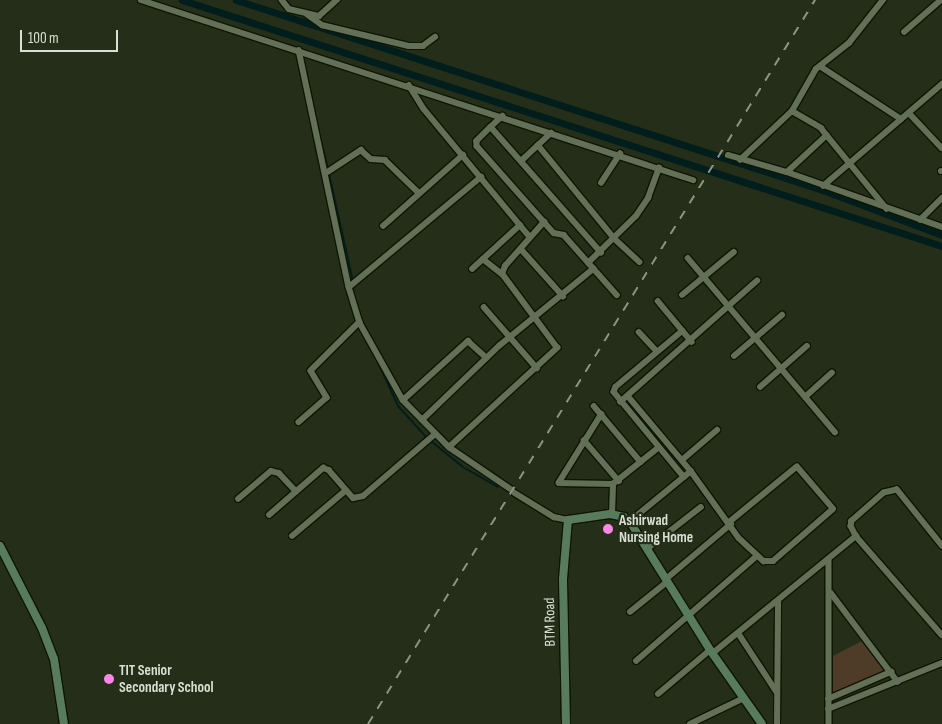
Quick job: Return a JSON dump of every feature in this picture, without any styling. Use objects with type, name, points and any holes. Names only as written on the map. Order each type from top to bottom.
[{"type":"street","points":[[141,0],[409,85],[693,180]]},
{"type":"street","points":[[282,0],[289,9],[307,14],[322,15],[337,0]]},
{"type":"street","points":[[740,160],[792,111],[820,66],[849,43],[883,0]]},
{"type":"street","points":[[904,32],[941,0]]},
{"type":"street","points":[[307,14],[322,26],[408,46],[423,46],[435,37]]},
{"type":"street","points":[[299,50],[349,287],[360,323],[403,400],[422,420],[431,438],[449,447],[554,517],[568,520],[612,514],[624,517],[647,549],[711,652],[762,724]]},
{"type":"street","points":[[820,66],[902,119]]},
{"type":"street","points":[[824,186],[942,84]]},
{"type":"street","points":[[409,85],[530,238]]},
{"type":"street","points":[[792,111],[827,135],[851,162],[888,210]]},
{"type":"street","points":[[909,113],[942,148]]},
{"type":"street","points":[[504,116],[477,141],[477,146],[556,235],[564,235],[617,295]]},
{"type":"street","points":[[491,126],[601,252]]},
{"type":"street","points":[[521,161],[551,133]]},
{"type":"street","points":[[787,172],[827,135]]},
{"type":"street","points":[[538,145],[614,238],[640,262]]},
{"type":"street","points":[[326,173],[361,150],[371,159],[385,160],[419,193]]},
{"type":"street","points":[[601,183],[620,154]]},
{"type":"street","points":[[383,226],[463,155]]},
{"type":"street","points":[[728,156],[787,172],[888,210],[942,227]]},
{"type":"street","points":[[588,263],[636,216],[648,198],[659,168]]},
{"type":"street","points":[[349,287],[481,177]]},
{"type":"street","points":[[920,220],[942,198]]},
{"type":"street","points":[[502,274],[504,266],[522,250],[544,222]]},
{"type":"street","points":[[472,269],[520,225]]},
{"type":"street","points":[[522,250],[563,296]]},
{"type":"street","points":[[682,295],[734,252]]},
{"type":"street","points":[[688,258],[835,432]]},
{"type":"street","points":[[449,447],[537,368],[557,345],[502,274],[483,259]]},
{"type":"street","points":[[422,420],[509,338],[534,316],[563,296],[593,269]]},
{"type":"street","points":[[620,402],[692,342],[728,306],[757,281]]},
{"type":"street","points":[[658,301],[692,342]]},
{"type":"street","points":[[484,308],[537,368]]},
{"type":"street","points":[[734,356],[782,315]]},
{"type":"street","points":[[299,422],[327,398],[312,371],[360,323]]},
{"type":"street","points":[[683,331],[616,387],[614,392],[620,402],[684,477]]},
{"type":"street","points":[[639,332],[657,351]]},
{"type":"street","points":[[403,400],[468,341],[487,358]]},
{"type":"street","points":[[760,387],[807,346]]},
{"type":"street","points":[[805,397],[832,373]]},
{"type":"street","points":[[628,396],[691,471],[730,523],[757,556],[764,561],[773,561],[833,513],[832,504],[797,467],[730,523],[630,612]]},
{"type":"street","points":[[594,406],[641,462]]},
{"type":"street","points":[[602,414],[584,440],[559,483],[613,484],[658,448]]},
{"type":"street","points":[[682,460],[717,430]]},
{"type":"street","points":[[269,515],[326,468],[353,498],[363,496],[431,438]]},
{"type":"street","points":[[584,440],[619,481]]},
{"type":"street","points":[[238,499],[271,471],[279,473],[296,491]]},
{"type":"street","points":[[629,522],[691,471]]},
{"type":"street","points":[[612,514],[613,484]]},
{"type":"street","points":[[942,546],[896,490],[891,489],[852,521],[851,526],[856,536],[942,635]]},
{"type":"street","points":[[292,536],[345,491]]},
{"type":"street","points":[[647,549],[701,507]]},
{"type":"street","name":"BTM Road","points":[[566,724],[563,579],[568,520]]},
{"type":"street","points":[[658,694],[711,652],[739,634],[856,536]]},
{"type":"street","points":[[0,546],[42,628],[54,659],[64,724]]},
{"type":"street","points":[[636,661],[757,556]]},
{"type":"street","points":[[829,559],[829,724]]},
{"type":"street","points":[[830,593],[898,682]]},
{"type":"street","points":[[777,724],[778,602]]},
{"type":"street","points":[[739,634],[777,692]]},
{"type":"street","points":[[828,709],[898,682],[942,662]]},
{"type":"street","points":[[828,699],[891,672]]},
{"type":"street","points":[[690,724],[744,698]]},
{"type":"shaded area","points":[[862,641],[886,671],[833,693],[833,656]]},
{"type":"waterway","points":[[182,0],[942,246]]},
{"type":"waterway","points":[[236,0],[823,190],[942,235]]},
{"type":"waterway","points":[[319,133],[328,169]]},
{"type":"waterway","points":[[329,174],[353,281]]},
{"type":"waterway","points":[[370,345],[398,406],[427,438]]},
{"type":"waterway","points":[[431,441],[463,467],[498,487]]},
{"type":"railway","points":[[368,724],[815,0]]},
{"type":"place","name":"Ashirwad Nursing Home","points":[[608,529]]},
{"type":"place","name":"TIT Senior Secondary School","points":[[109,679]]}]
